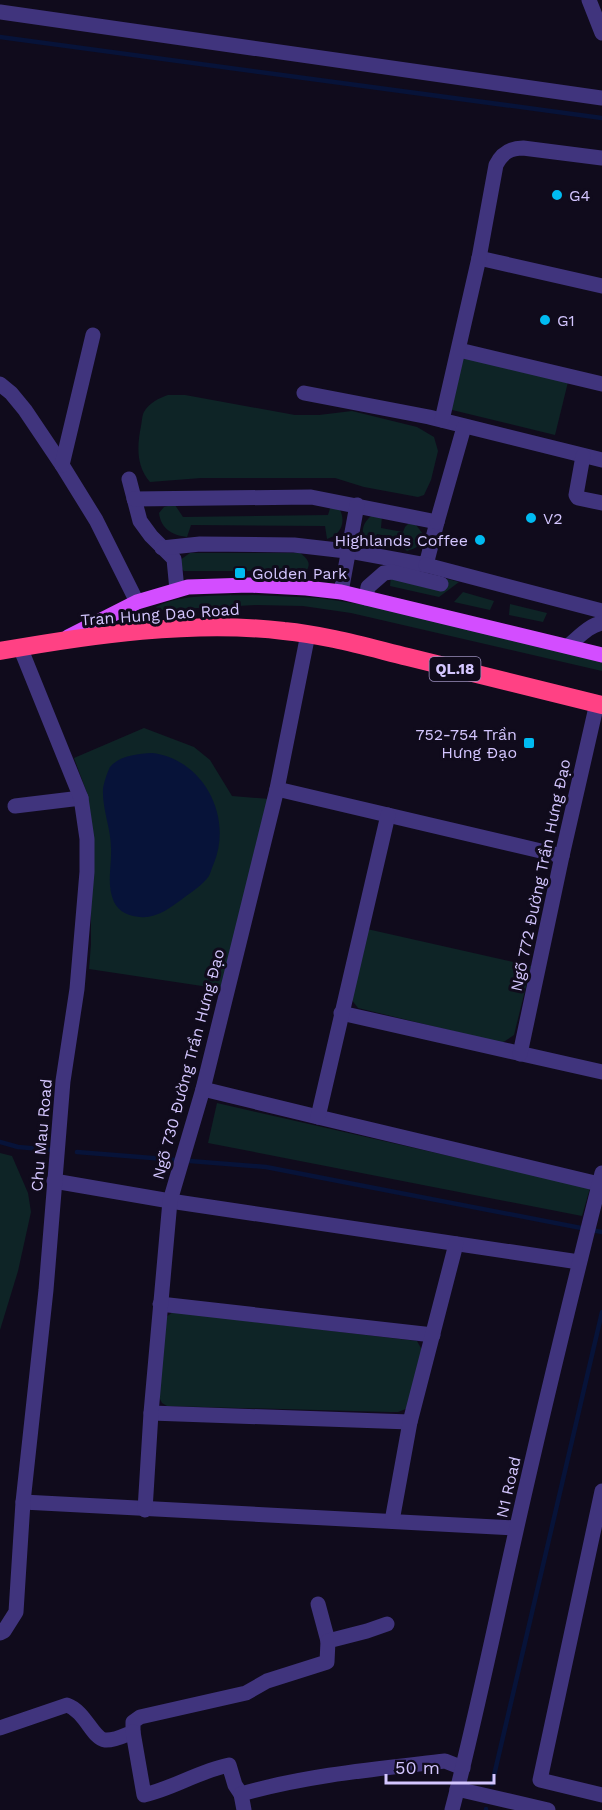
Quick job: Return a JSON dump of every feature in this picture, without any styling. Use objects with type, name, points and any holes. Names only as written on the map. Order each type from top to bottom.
[{"type":"highway","name":"Tran Hung Dao Road","points":[[0,651],[138,632],[209,628],[283,630],[308,634],[599,704]]},
{"type":"main road","points":[[61,641],[137,602],[177,590],[188,587],[249,585],[341,592],[602,654]]},
{"type":"street","points":[[589,0],[602,33]]},
{"type":"street","points":[[0,12],[602,98]]},
{"type":"street","points":[[442,420],[499,158],[513,148],[523,148],[602,158]]},
{"type":"street","points":[[479,258],[602,286]]},
{"type":"street","points":[[62,465],[93,335]]},
{"type":"street","points":[[459,350],[602,384]]},
{"type":"street","points":[[0,384],[25,410],[62,465],[96,520],[137,602]]},
{"type":"street","points":[[304,393],[442,420],[602,460]]},
{"type":"street","points":[[426,565],[464,427]]},
{"type":"street","points":[[583,456],[576,495],[578,498],[602,503]]},
{"type":"street","points":[[129,479],[140,521],[151,536],[174,559],[177,590]]},
{"type":"street","points":[[134,499],[311,497],[437,522]]},
{"type":"street","points":[[341,592],[357,505]]},
{"type":"street","points":[[162,548],[200,544],[294,545],[349,551],[426,565],[602,611]]},
{"type":"street","points":[[366,598],[368,587],[384,573],[392,572],[441,584]]},
{"type":"street","points":[[568,646],[589,628],[602,623]]},
{"type":"street","name":"Ngõ 730 Đường Trần Hưng Đạo","points":[[146,1510],[151,1413],[172,1194],[203,1089],[277,789],[308,634]]},
{"type":"street","name":"Chu Mau Road","points":[[0,1633],[4,1631],[16,1612],[23,1502],[46,1290],[63,1081],[77,989],[85,906],[87,839],[81,798],[20,647]]},
{"type":"street","name":"Ngõ 772 Đường Trần Hưng Đạo","points":[[520,1054],[562,856],[599,704]]},
{"type":"street","points":[[277,789],[562,856]]},
{"type":"street","points":[[15,806],[81,798]]},
{"type":"street","points":[[318,1117],[388,815]]},
{"type":"street","points":[[341,1013],[602,1072]]},
{"type":"street","points":[[203,1089],[318,1117],[601,1178]]},
{"type":"street","name":"N1 Road","points":[[452,1810],[516,1528],[601,1178]]},
{"type":"street","points":[[54,1181],[172,1194],[456,1244],[579,1262]]},
{"type":"street","points":[[392,1521],[410,1422],[456,1244]]},
{"type":"street","points":[[160,1304],[433,1335]]},
{"type":"street","points":[[151,1413],[410,1422]]},
{"type":"street","points":[[602,1491],[540,1780],[602,1795]]},
{"type":"street","points":[[23,1502],[516,1528]]},
{"type":"street","points":[[244,1810],[241,1794],[235,1785],[229,1765],[210,1769],[161,1791],[144,1795],[133,1722],[140,1718],[246,1693],[267,1681],[327,1662],[328,1641],[318,1604]]},
{"type":"street","points":[[328,1641],[387,1624]]},
{"type":"street","points":[[0,1728],[67,1705],[75,1708],[98,1738],[105,1740],[133,1732]]},
{"type":"street","points":[[241,1794],[279,1783],[374,1769],[445,1761],[463,1768]]},
{"type":"street","points":[[457,1789],[548,1810]]},
{"type":"green space","points":[[457,355],[568,382],[555,435],[444,408]]},
{"type":"green space","points":[[168,395],[185,395],[295,415],[352,411],[417,427],[434,437],[438,451],[431,480],[424,495],[418,497],[364,487],[335,478],[201,478],[150,482],[142,469],[139,455],[142,417],[151,403]]},
{"type":"green space","points":[[175,505],[183,517],[328,515],[331,505],[340,510],[342,523],[339,531],[327,539],[325,526],[191,525],[187,537],[172,533],[160,519],[159,513],[164,507]]},
{"type":"green space","points":[[371,516],[382,516],[381,528],[403,532],[410,522],[416,525],[423,534],[421,543],[407,551],[399,539],[377,534],[374,541],[366,541],[363,527]]},
{"type":"green space","points":[[190,553],[300,553],[307,559],[309,566],[306,571],[184,571],[180,560]]},
{"type":"green space","points":[[391,576],[443,578],[459,582],[439,597],[390,586]]},
{"type":"green space","points":[[463,592],[494,601],[490,610],[454,602]]},
{"type":"green space","points":[[253,595],[319,598],[366,605],[602,659],[602,671],[351,613],[303,606],[256,605],[159,610],[156,607],[190,597]]},
{"type":"green space","points":[[510,604],[547,613],[543,622],[509,615]]},
{"type":"green space","points":[[144,728],[194,747],[210,760],[232,796],[270,799],[222,989],[89,969],[91,821],[87,793],[74,758]]},
{"type":"green space","points":[[367,929],[531,966],[514,1035],[502,1043],[358,1008],[351,999]]},
{"type":"green space","points":[[217,1103],[590,1188],[582,1216],[208,1143]]},
{"type":"green space","points":[[0,1153],[12,1156],[28,1193],[31,1212],[18,1271],[0,1330]]},
{"type":"green space","points":[[173,1312],[417,1341],[422,1350],[411,1407],[398,1412],[389,1412],[167,1406],[162,1403],[158,1395],[162,1320]]},
{"type":"water","points":[[152,753],[186,766],[199,778],[216,809],[219,845],[210,874],[203,883],[162,912],[140,917],[122,911],[114,902],[110,882],[111,841],[103,789],[109,769],[114,763],[130,756]]},
{"type":"waterway","points":[[0,37],[602,118]]},
{"type":"waterway","points":[[0,1142],[18,1147],[53,1150]]},
{"type":"waterway","points":[[77,1152],[266,1167],[602,1232]]},
{"type":"waterway","points":[[492,1784],[602,1312]]},
{"type":"place","name":"G4","points":[[557,195]]},
{"type":"place","name":"G1","points":[[545,320]]},
{"type":"place","name":"V2","points":[[531,518]]},
{"type":"place","name":"Highlands Coffee","points":[[480,540]]},
{"type":"place","name":"Golden Park","points":[[240,573]]},
{"type":"place","name":"752-754 Trần Hưng Đạo","points":[[529,743]]}]
